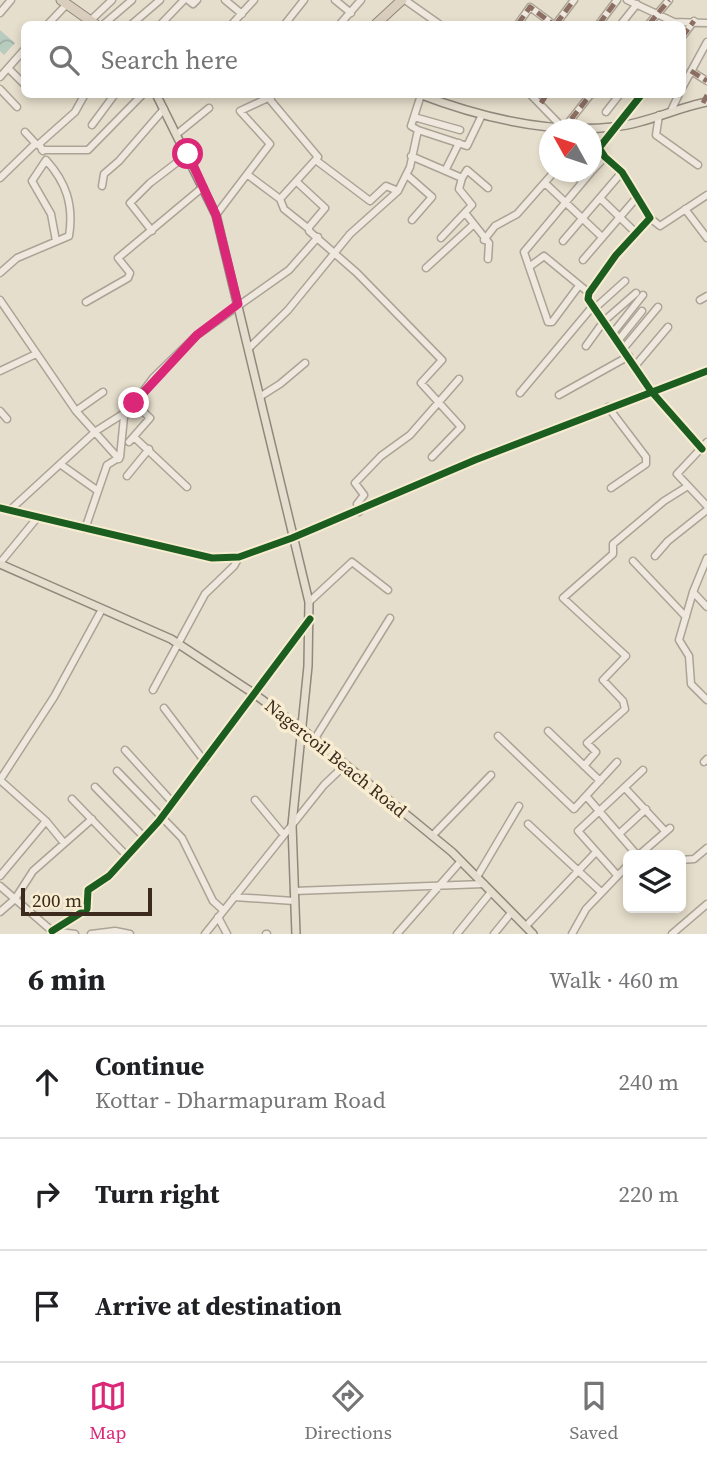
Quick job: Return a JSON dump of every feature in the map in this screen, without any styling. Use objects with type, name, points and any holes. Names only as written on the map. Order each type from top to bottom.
[{"type":"highway","points":[[379,21],[403,0]]},
{"type":"highway","points":[[64,1],[90,21]]},
{"type":"main road","points":[[158,98],[216,215],[309,602],[302,729],[292,825],[296,934]]},
{"type":"main road","points":[[428,98],[481,117],[539,125]]},
{"type":"main road","points":[[602,127],[615,127],[705,103]]},
{"type":"main road","name":"Nagercoil Beach Road","points":[[0,564],[178,644],[253,693],[302,729],[432,836],[461,861],[533,934]]},
{"type":"street","points":[[0,13],[11,0]]},
{"type":"street","points":[[95,21],[112,0]]},
{"type":"street","points":[[108,21],[132,0]]},
{"type":"street","points":[[136,21],[160,0]]},
{"type":"street","points":[[163,21],[186,0],[193,4],[197,0]]},
{"type":"street","points":[[225,0],[242,14]]},
{"type":"street","points":[[235,21],[254,0]]},
{"type":"street","points":[[335,0],[351,13]]},
{"type":"street","points":[[344,21],[361,0]]},
{"type":"street","points":[[403,0],[434,21]]},
{"type":"street","points":[[556,21],[574,0]]},
{"type":"street","points":[[601,21],[617,0]]},
{"type":"street","points":[[627,0],[671,21]]},
{"type":"street","points":[[652,21],[669,0]]},
{"type":"street","points":[[50,21],[64,1]]},
{"type":"street","points":[[287,21],[300,1]]},
{"type":"street","points":[[623,21],[637,4]]},
{"type":"street","points":[[520,21],[530,7],[550,21]]},
{"type":"street","points":[[686,21],[707,23]]},
{"type":"street","points":[[686,32],[694,21]]},
{"type":"street","points":[[686,80],[707,43]]},
{"type":"street","points":[[0,77],[21,53]]},
{"type":"street","points":[[8,68],[21,81]]},
{"type":"street","points":[[691,71],[707,81]]},
{"type":"street","points":[[0,89],[17,107]]},
{"type":"street","points":[[705,103],[707,94]]},
{"type":"street","points":[[0,178],[75,112],[83,98]]},
{"type":"street","points":[[92,125],[112,98]]},
{"type":"street","points":[[39,146],[88,150],[139,98]]},
{"type":"street","points":[[216,215],[270,144],[240,111],[266,98]]},
{"type":"street","points":[[271,98],[299,136],[318,154],[317,161],[280,199]]},
{"type":"street","points":[[419,98],[411,128],[418,131],[470,144],[481,117]]},
{"type":"street","points":[[535,98],[556,119]]},
{"type":"street","points":[[541,103],[544,98]]},
{"type":"street","points":[[572,119],[588,98]]},
{"type":"street","points":[[606,112],[617,98]]},
{"type":"street","points":[[602,144],[639,98]]},
{"type":"street","points":[[671,111],[677,98]]},
{"type":"street","points":[[177,134],[209,108]]},
{"type":"street","points":[[102,186],[104,174],[164,109]]},
{"type":"street","points":[[659,115],[656,135],[698,165]]},
{"type":"street","points":[[414,117],[460,130]]},
{"type":"street","points":[[249,348],[288,310],[334,251],[398,191],[407,175],[418,131]]},
{"type":"street","points":[[0,273],[17,258],[69,236],[71,204],[57,173],[39,146],[25,132]]},
{"type":"street","points":[[446,169],[459,143]]},
{"type":"street","points":[[602,153],[622,172],[650,218],[660,226],[707,195]]},
{"type":"street","points":[[152,231],[130,203],[188,154]]},
{"type":"street","points":[[411,156],[462,178]]},
{"type":"street","points":[[46,160],[32,181],[51,214],[56,241]]},
{"type":"street","points":[[317,161],[370,201],[386,186],[398,191]]},
{"type":"street","points":[[440,238],[473,207],[459,189],[467,170],[488,188]]},
{"type":"street","points":[[564,241],[622,172]]},
{"type":"street","points":[[247,175],[280,199],[284,209],[334,251],[442,360],[421,382],[461,427],[432,457]]},
{"type":"street","points":[[407,175],[432,197],[412,220]]},
{"type":"street","points":[[578,287],[549,323],[524,252],[581,182]]},
{"type":"street","points":[[298,183],[325,208],[309,229]]},
{"type":"street","points":[[484,240],[495,226],[517,214],[545,183],[602,237]]},
{"type":"street","points":[[86,302],[128,278],[130,273],[118,258],[203,187]]},
{"type":"street","points":[[583,260],[638,196]]},
{"type":"street","points":[[600,198],[636,233]]},
{"type":"street","points":[[685,209],[707,238]]},
{"type":"street","points":[[466,214],[490,247],[488,259]]},
{"type":"street","points":[[589,293],[650,218]]},
{"type":"street","points":[[426,268],[474,224]]},
{"type":"street","points":[[119,459],[122,425],[134,403],[197,335],[289,270],[318,237]]},
{"type":"street","points":[[529,267],[544,256],[578,287],[589,293],[594,307],[651,391],[702,449]]},
{"type":"street","points":[[520,393],[594,307],[625,281]]},
{"type":"street","points":[[586,346],[604,321],[640,294],[612,334]]},
{"type":"street","points":[[699,300],[707,296]]},
{"type":"street","points":[[0,300],[76,411],[119,459]]},
{"type":"street","points":[[623,349],[658,307]]},
{"type":"street","points":[[617,342],[642,311]]},
{"type":"street","points":[[635,366],[668,327]]},
{"type":"street","points":[[0,371],[36,355]]},
{"type":"street","points":[[559,395],[629,356]]},
{"type":"street","points":[[261,396],[305,363]]},
{"type":"street","points":[[0,508],[212,558],[239,556],[359,512],[475,460],[707,371]]},
{"type":"street","points":[[359,512],[357,504],[364,495],[355,484],[381,456],[410,435],[459,379]]},
{"type":"street","points":[[76,411],[103,392]]},
{"type":"street","points":[[134,403],[150,418],[131,440],[149,449],[187,487]]},
{"type":"street","points":[[608,407],[646,457],[646,464],[611,488]]},
{"type":"street","points":[[0,411],[7,419]]},
{"type":"street","points":[[10,510],[96,431],[128,411]]},
{"type":"street","points":[[655,556],[668,541],[707,508],[677,474],[707,442]]},
{"type":"street","points":[[127,476],[149,449]]},
{"type":"street","points":[[85,529],[108,463],[119,459]]},
{"type":"street","points":[[60,464],[98,491]]},
{"type":"street","points":[[584,766],[596,752],[587,743],[625,709],[624,701],[603,680],[626,656],[563,598],[613,554],[613,544],[664,501],[688,486]]},
{"type":"street","points":[[0,564],[37,518]]},
{"type":"street","points":[[153,690],[205,594],[234,566],[239,556]]},
{"type":"street","points":[[707,558],[693,592],[679,640],[689,656],[691,684],[707,700]]},
{"type":"street","points":[[633,561],[686,617]]},
{"type":"street","points":[[309,602],[352,562],[388,590]]},
{"type":"street","points":[[693,592],[707,607]]},
{"type":"street","points":[[64,843],[46,821],[0,780],[54,697],[101,611]]},
{"type":"street","points":[[314,740],[390,618]]},
{"type":"street","points":[[52,931],[87,909],[90,904],[88,890],[110,876],[163,816],[310,619]]},
{"type":"street","points":[[164,708],[205,761]]},
{"type":"street","points":[[548,731],[600,781]]},
{"type":"street","points":[[498,736],[574,809],[617,762]]},
{"type":"street","points":[[125,750],[173,803]]},
{"type":"street","points":[[205,934],[292,825],[345,765]]},
{"type":"street","points":[[617,876],[578,831],[643,770]]},
{"type":"street","points":[[117,771],[182,838],[213,901],[223,910]]},
{"type":"street","points":[[432,836],[491,775]]},
{"type":"street","points":[[95,787],[144,837]]},
{"type":"street","points":[[625,788],[668,830],[644,850]]},
{"type":"street","points":[[587,797],[633,850]]},
{"type":"street","points":[[72,799],[127,856]]},
{"type":"street","points":[[256,800],[284,835]]},
{"type":"street","points":[[477,877],[519,806]]},
{"type":"street","points":[[619,834],[646,809]]},
{"type":"street","points":[[0,912],[15,899],[33,871],[92,819]]},
{"type":"street","points":[[0,876],[46,821]]},
{"type":"street","points":[[528,824],[601,892]]},
{"type":"street","points":[[686,860],[694,859],[707,848]]},
{"type":"street","points":[[526,926],[596,852]]},
{"type":"street","points":[[397,934],[461,861]]},
{"type":"street","points":[[572,934],[586,909],[623,870]]},
{"type":"street","points":[[293,891],[484,884]]},
{"type":"street","points":[[0,886],[52,931],[75,934]]},
{"type":"street","points":[[457,934],[491,892]]},
{"type":"street","points":[[234,897],[294,901]]},
{"type":"street","points":[[672,934],[707,904]]},
{"type":"street","points":[[494,934],[511,913]]},
{"type":"street","points":[[218,917],[226,934]]},
{"type":"street","points":[[91,934],[115,931],[130,934]]},
{"type":"water","points":[[0,30],[15,43],[4,55],[0,51]]},
{"type":"marked path","points":[[558,21],[574,0]]},
{"type":"marked path","points":[[601,21],[617,0]]},
{"type":"marked path","points":[[652,21],[669,0]]},
{"type":"marked path","points":[[520,21],[530,7],[549,21]]},
{"type":"marked path","points":[[686,32],[694,21]]},
{"type":"marked path","points":[[691,71],[707,81]]},
{"type":"marked path","points":[[703,103],[707,95]]},
{"type":"marked path","points":[[541,103],[544,98]]},
{"type":"marked path","points":[[571,119],[588,98]]},
{"type":"cycle path","points":[[639,98],[599,148],[622,172],[650,218],[616,255],[589,293],[588,299],[651,391],[702,449]]},
{"type":"cycle path","points":[[0,508],[212,558],[239,557],[292,538],[475,460],[707,371]]},
{"type":"cycle path","points":[[52,931],[87,909],[88,890],[109,876],[159,821],[310,619]]},
{"type":"route","points":[[134,403],[153,378],[197,335],[238,304],[216,215],[188,154]]}]
